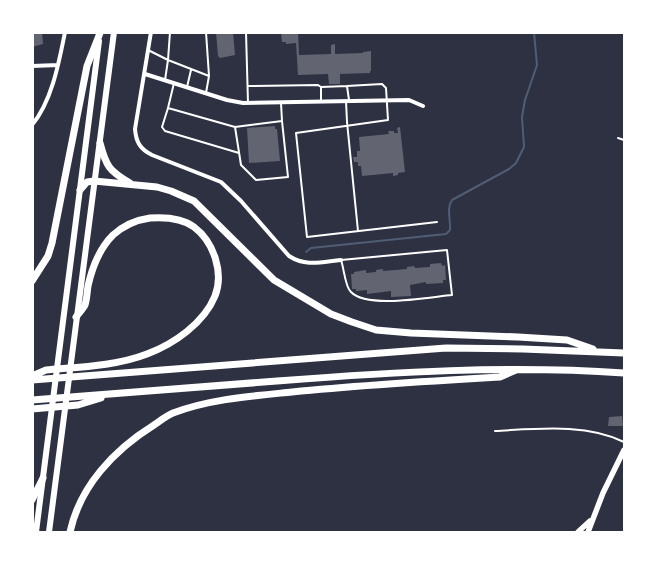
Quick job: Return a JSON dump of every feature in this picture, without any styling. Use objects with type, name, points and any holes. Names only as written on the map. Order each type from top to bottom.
[{"type":"highway","points":[[32,281],[48,256],[52,243],[87,66],[100,33]]},
{"type":"highway","points":[[100,143],[108,167],[114,174],[133,184]]},
{"type":"highway","points":[[80,190],[87,182],[94,181],[133,184],[171,191],[194,201],[274,280],[331,314],[376,330],[567,340],[600,351]]},
{"type":"highway","points":[[32,378],[46,370],[132,359],[149,354],[180,336],[202,316],[215,295],[218,266],[207,241],[194,227],[177,220],[161,217],[131,223],[114,234],[101,250],[88,286],[85,304],[76,317]]},
{"type":"highway","points":[[32,378],[446,348],[624,353]]},
{"type":"highway","points":[[70,532],[72,522],[90,485],[114,454],[140,433],[172,414],[210,403],[252,396],[372,384],[500,377],[519,369]]},
{"type":"highway","points":[[32,400],[448,370],[519,369],[624,373]]},
{"type":"highway","points":[[32,409],[78,405],[114,394]]},
{"type":"highway","points":[[32,500],[43,478]]},
{"type":"main road","points":[[49,532],[114,32]]},
{"type":"main road","points":[[36,532],[100,33]]},
{"type":"main road","points":[[588,532],[624,450]]},
{"type":"main road","points":[[578,532],[592,520]]},
{"type":"street","points":[[32,125],[44,106],[58,65],[65,32]]},
{"type":"street","points":[[150,32],[145,74],[134,129],[138,144],[145,151],[220,182],[242,202],[289,256],[297,261],[305,264],[341,260]]},
{"type":"street","points":[[32,66],[58,65]]},
{"type":"street","points":[[145,74],[227,100],[248,103],[409,100],[423,106]]},
{"type":"lane","points":[[165,80],[170,32]]},
{"type":"lane","points":[[206,32],[209,76],[206,94]]},
{"type":"lane","points":[[246,32],[248,103]]},
{"type":"lane","points":[[148,50],[209,76]]},
{"type":"lane","points":[[187,87],[191,69]]},
{"type":"lane","points":[[174,83],[162,128],[165,131],[239,153]]},
{"type":"lane","points":[[248,86],[321,87],[382,84],[386,88],[388,120],[296,134],[307,237],[437,222]]},
{"type":"lane","points":[[347,86],[347,127],[358,231]]},
{"type":"lane","points":[[321,87],[321,102]]},
{"type":"lane","points":[[235,126],[241,165],[256,180],[288,177],[281,103]]},
{"type":"lane","points":[[168,108],[235,126],[282,121]]},
{"type":"lane","points":[[618,138],[624,140]]},
{"type":"lane","points":[[447,250],[452,295],[383,302],[362,298],[349,291],[341,260],[447,250]]},
{"type":"lane","points":[[495,432],[566,429],[592,432],[624,442]]},
{"type":"building","points":[[32,32],[42,32],[43,44],[32,47]]},
{"type":"building","points":[[216,32],[233,32],[235,55],[220,58],[218,56]]},
{"type":"building","points":[[281,32],[298,32],[299,55],[331,54],[331,45],[335,44],[335,54],[371,51],[371,71],[370,73],[340,74],[340,84],[329,84],[328,74],[298,75],[296,43],[286,44],[286,42],[282,42]]},
{"type":"building","points":[[275,126],[275,129],[277,129],[280,161],[249,163],[247,128]]},
{"type":"building","points":[[400,127],[405,172],[393,176],[393,173],[362,176],[361,166],[358,166],[358,162],[354,162],[353,157],[357,157],[357,151],[360,151],[359,137],[389,134],[388,131],[398,133],[397,128]]},
{"type":"building","points":[[441,263],[442,266],[445,265],[446,280],[443,280],[443,283],[426,284],[426,282],[410,285],[411,296],[391,297],[391,291],[367,294],[367,290],[356,291],[356,289],[352,289],[351,274],[354,274],[354,272],[366,270],[366,273],[383,269],[383,271],[407,269],[407,267],[414,266],[415,268],[430,267],[430,264]]},
{"type":"building","points":[[622,416],[623,426],[608,426],[609,417]]},
{"type":"waterway","points":[[306,252],[311,248],[446,234],[450,230],[449,211],[452,200],[509,169],[516,163],[524,147],[522,117],[525,100],[537,65],[534,32]]}]
